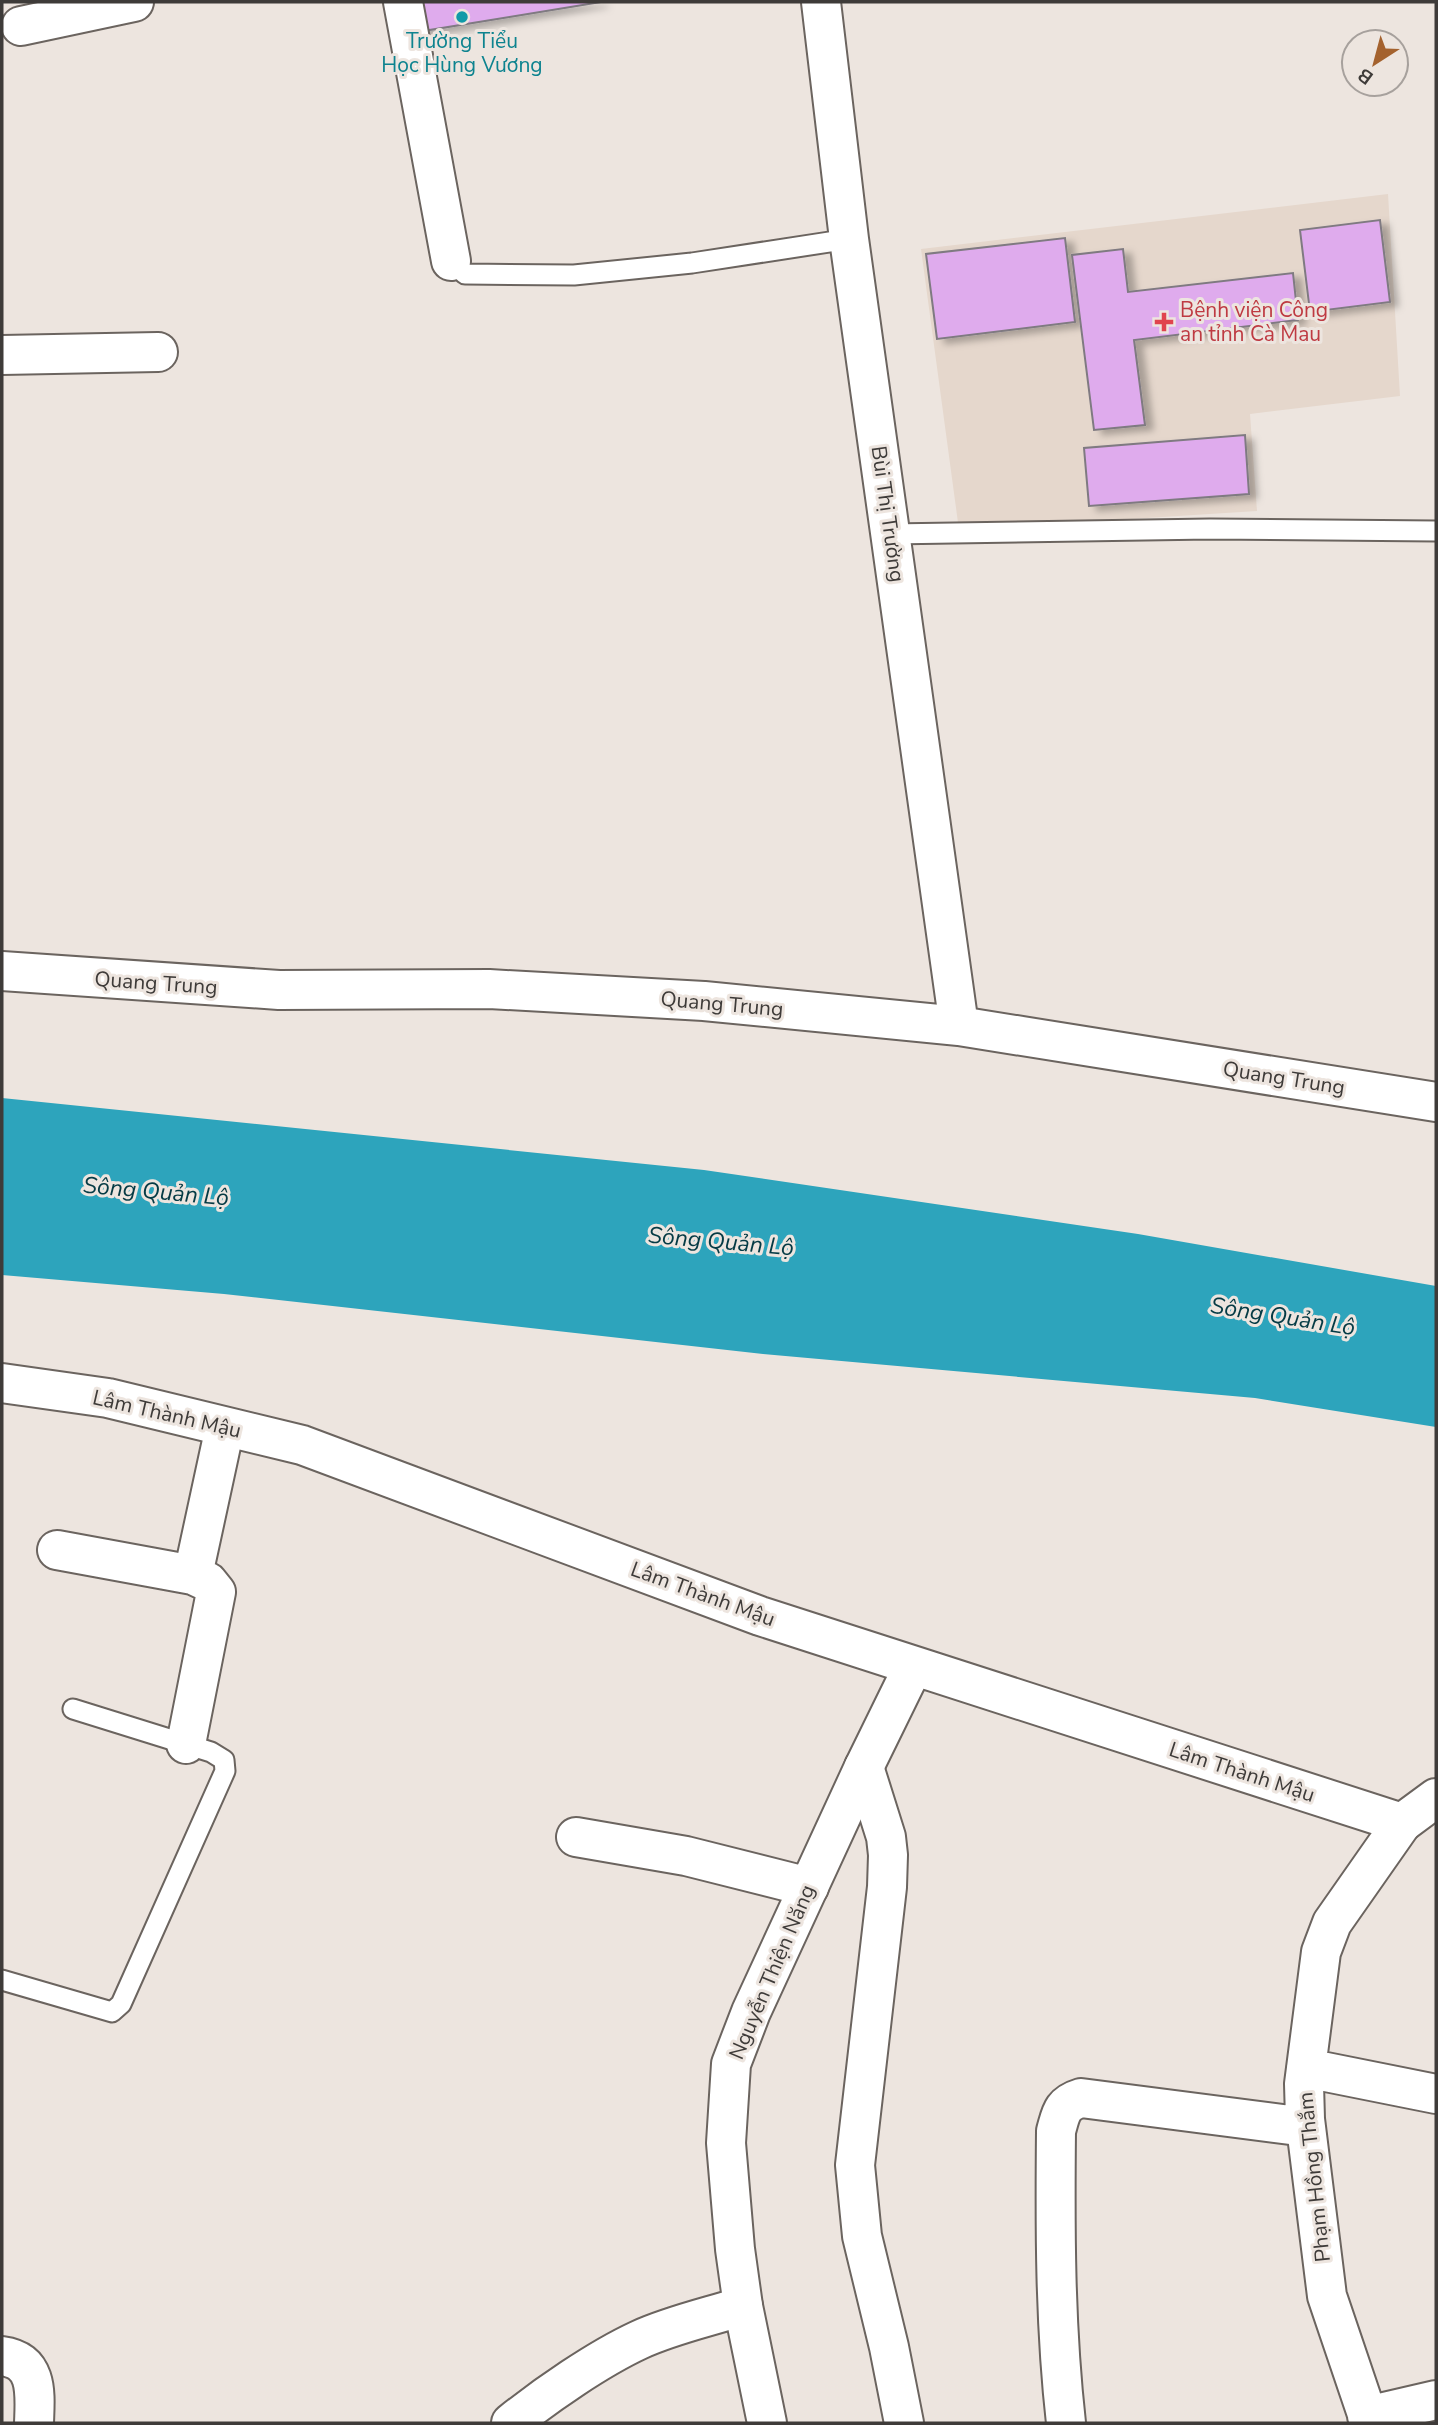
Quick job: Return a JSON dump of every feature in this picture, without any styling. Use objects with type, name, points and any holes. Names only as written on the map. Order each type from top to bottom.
[{"type":"street","points":[[21,26],[134,2]]},
{"type":"street","points":[[403,2],[451,261]]},
{"type":"street","name":"Bùi Thị Trường","points":[[821,2],[849,239],[959,1026]]},
{"type":"street","points":[[2,355],[158,352]]},
{"type":"street","name":"Quang Trung","points":[[2,971],[279,990],[489,989],[704,1001],[959,1026],[1436,1102]]},
{"type":"street","name":"Lâm Thành Mậu","points":[[2,1383],[108,1398],[302,1446],[760,1616],[1402,1823]]},
{"type":"street","points":[[192,1575],[225,1427]]},
{"type":"street","points":[[57,1550],[192,1575],[208,1581],[216,1591],[186,1744]]},
{"type":"street","name":"Nguyễn Thiện Năng","points":[[767,2423],[743,2306],[735,2249],[726,2143],[731,2064],[751,2012],[913,1667]]},
{"type":"street","points":[[864,1767],[886,1837],[888,1865],[855,2165],[862,2236],[904,2423]]},
{"type":"street","name":"Phạm Hồng Thắm","points":[[1368,2420],[1327,2296],[1306,2127],[1304,2084],[1321,1952],[1332,1923],[1402,1823],[1436,1798]]},
{"type":"street","points":[[576,1837],[686,1856],[809,1887]]},
{"type":"street","points":[[1306,2068],[1436,2094]]},
{"type":"street","points":[[1066,2423],[1055,2268],[1056,2132],[1062,2112],[1069,2102],[1081,2098],[1306,2127]]},
{"type":"street","points":[[511,2423],[602,2361],[641,2339],[743,2306]]},
{"type":"street","points":[[2,2356],[23,2364],[31,2376],[35,2396],[34,2423]]},
{"type":"street","points":[[1368,2420],[1436,2400]]},
{"type":"lane","points":[[451,261],[465,274],[574,275],[692,263],[849,239]]},
{"type":"lane","points":[[890,534],[1210,529],[1436,531]]},
{"type":"lane","points":[[2,1980],[112,2012],[121,2004],[225,1771],[224,1760],[211,1752],[74,1709]]},
{"type":"shaded area","name":"Bệnh viện Công an tỉnh Cà Mau","points":[[1388,194],[1400,396],[1250,414],[1257,511],[959,530],[921,249]]},
{"type":"water","name":"Sông Quản Lộ","points":[[2,1098],[704,1170],[1138,1234],[1436,1286],[1436,1427],[1255,1398],[763,1354],[224,1294],[2,1275]]},
{"type":"building","name":"Trường Tiểu Học Hùng Vương","points":[[411,2],[601,2],[417,32]]},
{"type":"building","points":[[1380,220],[1390,302],[1310,312],[1300,230]]},
{"type":"building","points":[[1065,238],[1075,322],[937,339],[926,254]]},
{"type":"building","points":[[1123,249],[1128,292],[1293,273],[1298,320],[1134,340],[1145,425],[1094,430],[1072,255]]},
{"type":"building","points":[[1245,435],[1249,494],[1089,506],[1084,448]]},
{"type":"place","name":"Trường Tiểu Học Hùng Vương","points":[[462,17]]},
{"type":"place","name":"Bệnh viện Công an tỉnh Cà Mau","points":[[1164,322]]}]
